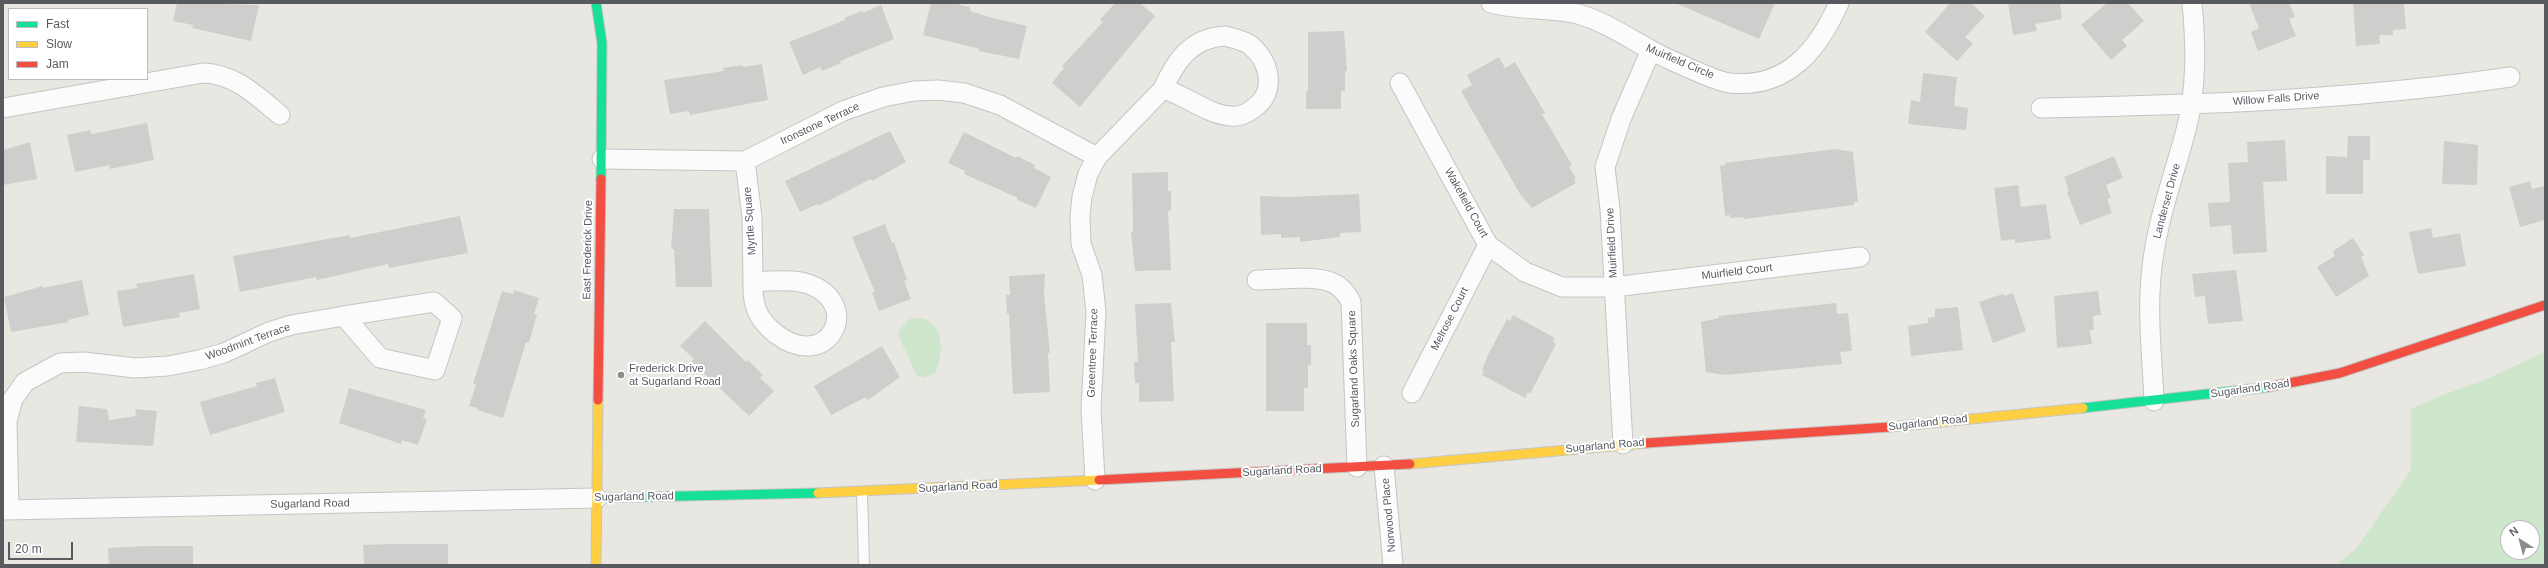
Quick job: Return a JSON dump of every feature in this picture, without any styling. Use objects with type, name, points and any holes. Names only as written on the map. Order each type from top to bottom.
[{"type":"street","name":"East Frederick Drive","points":[[596,3],[602,43],[602,159],[596,565]]},
{"type":"street","name":"Muirfield Circle","points":[[1491,3],[1513,9],[1578,14],[1651,50],[1729,83],[1756,83],[1780,74],[1797,65],[1818,44],[1839,3]]},
{"type":"street","name":"Landerset Drive","points":[[2154,401],[2149,303],[2152,260],[2157,233],[2191,105],[2195,39],[2192,3]]},
{"type":"street","name":"Greentree Terrace","points":[[1095,480],[1091,409],[1096,312],[1092,275],[1081,244],[1080,216],[1084,189],[1097,157],[1163,89],[1179,58],[1198,42],[1211,37],[1237,39],[1250,45],[1266,65],[1269,77],[1267,91],[1257,106],[1248,112],[1233,117],[1219,114],[1177,93],[1163,89]]},
{"type":"street","name":"Muirfield Drive","points":[[1623,444],[1605,167],[1621,119],[1651,50]]},
{"type":"street","points":[[3,108],[203,73],[215,73],[229,77],[245,87],[280,115]]},
{"type":"street","name":"Willow Falls Drive","points":[[2041,108],[2191,105],[2455,85],[2510,77]]},
{"type":"street","name":"Wakefield Court","points":[[1400,83],[1488,244],[1525,272],[1562,287],[1614,287]]},
{"type":"street","name":"Ironstone Terrace","points":[[602,159],[745,161],[843,111],[883,96],[914,91],[938,90],[964,93],[1000,105],[1097,157]]},
{"type":"street","name":"Myrtle Square","points":[[745,161],[752,217],[753,281]]},
{"type":"street","name":"Melrose Court","points":[[1412,392],[1488,244]]},
{"type":"street","name":"Muirfield Court","points":[[1614,287],[1860,257]]},
{"type":"street","name":"Sugarland Oaks Square","points":[[1257,280],[1323,279],[1336,284],[1345,292],[1351,302],[1357,467]]},
{"type":"street","points":[[753,281],[810,284],[822,291],[835,307],[837,316],[836,326],[831,334],[811,348],[799,347],[783,339],[759,317],[754,307],[753,281]]},
{"type":"street","name":"Woodmint Terrace","points":[[6,510],[7,421],[14,398],[25,382],[60,363],[84,362],[135,368],[168,366],[224,353],[269,332],[291,325],[344,316],[434,302],[452,318],[435,370],[380,358],[344,316]]},
{"type":"street","name":"Sugarland Road","points":[[6,510],[862,492],[1384,466],[1623,444],[1855,430],[2154,401],[2281,386],[2340,373],[2545,306]]},
{"type":"street","name":"Norwood Place","points":[[1384,466],[1393,565]]},
{"type":"lane","points":[[862,492],[864,565]]},
{"type":"green space","points":[[911,318],[921,318],[927,320],[933,325],[940,337],[941,352],[935,373],[924,378],[916,375],[898,334],[899,330]]},
{"type":"green space","points":[[2545,352],[2545,565],[2336,565],[2356,549],[2411,470],[2411,409],[2440,396],[2487,379]]},
{"type":"building","points":[[177,3],[259,5],[251,41],[192,28],[193,25],[173,21]]},
{"type":"building","points":[[931,3],[952,3],[970,7],[970,11],[1027,26],[1019,59],[979,51],[980,49],[923,35]]},
{"type":"building","points":[[1115,3],[1140,3],[1155,16],[1080,107],[1052,83],[1064,68],[1062,66],[1103,22],[1100,20]]},
{"type":"building","points":[[1675,3],[1775,3],[1759,39]]},
{"type":"building","points":[[1950,3],[1971,3],[1985,16],[1965,37],[1973,44],[1957,61],[1925,32]]},
{"type":"building","points":[[2008,3],[2060,3],[2062,19],[2035,24],[2037,31],[2013,35]]},
{"type":"building","points":[[2107,3],[2128,3],[2144,21],[2122,40],[2127,46],[2111,60],[2081,25]]},
{"type":"building","points":[[2249,3],[2289,3],[2295,17],[2289,19],[2296,36],[2258,51],[2251,32],[2259,28]]},
{"type":"building","points":[[2353,3],[2404,3],[2406,29],[2393,30],[2393,35],[2379,35],[2380,44],[2356,46]]},
{"type":"building","points":[[881,5],[894,39],[840,61],[841,63],[822,71],[820,67],[803,75],[789,42],[845,20],[844,18],[862,11],[863,13]]},
{"type":"building","points":[[1344,31],[1347,71],[1345,71],[1345,91],[1341,91],[1341,109],[1306,109],[1306,91],[1308,91],[1308,32]]},
{"type":"building","points":[[1499,57],[1505,68],[1515,62],[1545,113],[1542,114],[1572,165],[1569,167],[1576,178],[1574,180],[1576,183],[1532,208],[1520,194],[1461,91],[1472,85],[1467,75]]},
{"type":"building","points":[[762,64],[768,100],[690,115],[689,111],[670,114],[664,80],[724,71],[723,68]]},
{"type":"building","points":[[1923,73],[1957,77],[1954,106],[1968,108],[1966,130],[1908,124],[1911,100],[1920,102]]},
{"type":"building","points":[[147,123],[154,160],[110,169],[110,165],[75,172],[67,135],[91,130],[91,134]]},
{"type":"building","points":[[890,131],[906,162],[872,181],[871,179],[818,206],[817,204],[800,212],[785,181]]},
{"type":"building","points":[[964,132],[1016,158],[1017,156],[1035,165],[1034,168],[1051,177],[1036,208],[1017,200],[1018,198],[964,174],[965,171],[948,163]]},
{"type":"building","points":[[2348,136],[2370,136],[2370,160],[2363,160],[2363,194],[2326,194],[2326,156],[2347,157]]},
{"type":"building","points":[[2285,140],[2287,181],[2263,182],[2267,252],[2233,254],[2231,225],[2210,227],[2208,203],[2230,202],[2228,163],[2248,162],[2247,142]]},
{"type":"building","points":[[2444,141],[2478,145],[2477,185],[2442,184]]},
{"type":"building","points":[[30,142],[37,179],[3,185],[3,150]]},
{"type":"building","points":[[1835,149],[1853,152],[1858,202],[1854,202],[1854,205],[1744,219],[1743,217],[1730,218],[1730,215],[1725,216],[1720,166],[1725,165],[1725,163]]},
{"type":"building","points":[[2114,156],[2123,178],[2106,185],[2111,198],[2107,199],[2112,213],[2080,225],[2067,192],[2069,191],[2064,177]]},
{"type":"building","points":[[1168,172],[1168,191],[1171,191],[1171,211],[1168,211],[1171,270],[1135,271],[1131,232],[1133,232],[1132,173]]},
{"type":"building","points":[[2530,181],[2532,189],[2545,186],[2545,220],[2520,227],[2509,187]]},
{"type":"building","points":[[2018,185],[2021,207],[2046,204],[2051,239],[2015,243],[2015,239],[2001,241],[1994,188]]},
{"type":"building","points":[[1359,194],[1361,232],[1340,233],[1340,237],[1300,242],[1300,237],[1281,238],[1281,234],[1261,235],[1260,196],[1290,197]]},
{"type":"building","points":[[674,209],[709,209],[712,287],[676,287],[674,249],[671,249]]},
{"type":"building","points":[[460,216],[468,253],[389,268],[388,264],[317,280],[316,277],[240,292],[233,256],[350,235],[350,238]]},
{"type":"building","points":[[885,224],[892,243],[894,242],[907,280],[904,281],[911,299],[879,311],[872,293],[875,292],[852,237]]},
{"type":"building","points":[[2431,228],[2433,238],[2460,233],[2466,266],[2418,274],[2409,232]]},
{"type":"building","points":[[2353,238],[2364,255],[2361,257],[2369,276],[2336,297],[2317,267],[2335,256],[2333,251]]},
{"type":"building","points":[[2236,270],[2243,321],[2208,324],[2205,296],[2195,297],[2192,274]]},
{"type":"building","points":[[194,274],[200,309],[179,313],[180,317],[123,327],[117,291],[137,288],[136,284]]},
{"type":"building","points":[[1045,274],[1044,293],[1050,353],[1048,353],[1050,392],[1013,394],[1009,314],[1007,314],[1006,295],[1010,295],[1009,276]]},
{"type":"building","points":[[82,280],[89,315],[68,320],[69,322],[11,332],[4,297],[43,286],[43,288]]},
{"type":"building","points":[[514,290],[539,298],[534,314],[537,315],[529,343],[526,342],[503,418],[469,406],[476,385],[473,384],[502,291],[513,294]]},
{"type":"building","points":[[2098,291],[2101,315],[2093,316],[2094,330],[2090,330],[2092,344],[2057,348],[2054,296]]},
{"type":"building","points":[[2013,293],[2026,331],[1993,343],[1979,302],[2003,294],[2004,296]]},
{"type":"building","points":[[1171,303],[1175,342],[1171,342],[1174,401],[1139,402],[1139,383],[1135,383],[1134,362],[1138,362],[1135,304]]},
{"type":"building","points":[[1836,303],[1837,314],[1848,313],[1852,351],[1840,352],[1842,364],[1725,375],[1706,372],[1701,322],[1719,318],[1719,316]]},
{"type":"building","points":[[1958,307],[1963,350],[1911,356],[1908,326],[1928,323],[1928,318],[1935,317],[1935,309]]},
{"type":"building","points":[[1513,315],[1555,338],[1553,342],[1556,344],[1530,394],[1528,392],[1525,398],[1482,375],[1484,372],[1482,370],[1489,353],[1507,319],[1510,321]]},
{"type":"building","points":[[705,321],[746,362],[748,360],[763,375],[760,378],[774,391],[749,416],[691,361],[694,359],[680,346]]},
{"type":"building","points":[[1266,323],[1307,323],[1307,345],[1311,345],[1311,365],[1308,365],[1308,388],[1304,388],[1304,411],[1266,411]]},
{"type":"building","points":[[882,346],[900,377],[868,400],[866,397],[831,415],[814,386]]},
{"type":"building","points":[[275,378],[285,412],[210,435],[200,402],[257,386],[256,383]]},
{"type":"building","points":[[349,388],[426,410],[423,418],[427,419],[418,445],[402,440],[401,444],[339,423]]},
{"type":"building","points":[[79,406],[107,409],[109,420],[136,416],[135,409],[157,411],[153,446],[76,442]]},
{"type":"building","points":[[448,544],[448,565],[364,565],[363,545]]},
{"type":"building","points":[[193,546],[193,565],[109,565],[108,548]]},
{"type":"traffic: fast","points":[[596,3],[602,43],[601,179]]},
{"type":"traffic: fast","points":[[2083,408],[2269,387]]},
{"type":"traffic: fast","points":[[597,498],[818,493]]},
{"type":"traffic: slow","points":[[596,565],[598,400]]},
{"type":"traffic: slow","points":[[1890,427],[2083,408]]},
{"type":"traffic: slow","points":[[1410,464],[1647,443]]},
{"type":"traffic: slow","points":[[818,493],[1099,480]]},
{"type":"traffic: jam","points":[[598,400],[601,179]]},
{"type":"traffic: jam","points":[[2269,387],[2340,373],[2545,305]]},
{"type":"traffic: jam","points":[[1647,443],[1890,427]]},
{"type":"traffic: jam","points":[[1099,480],[1410,464]]},
{"type":"place","name":"Frederick Drive at Sugarland Road","points":[[621,375]]}]
